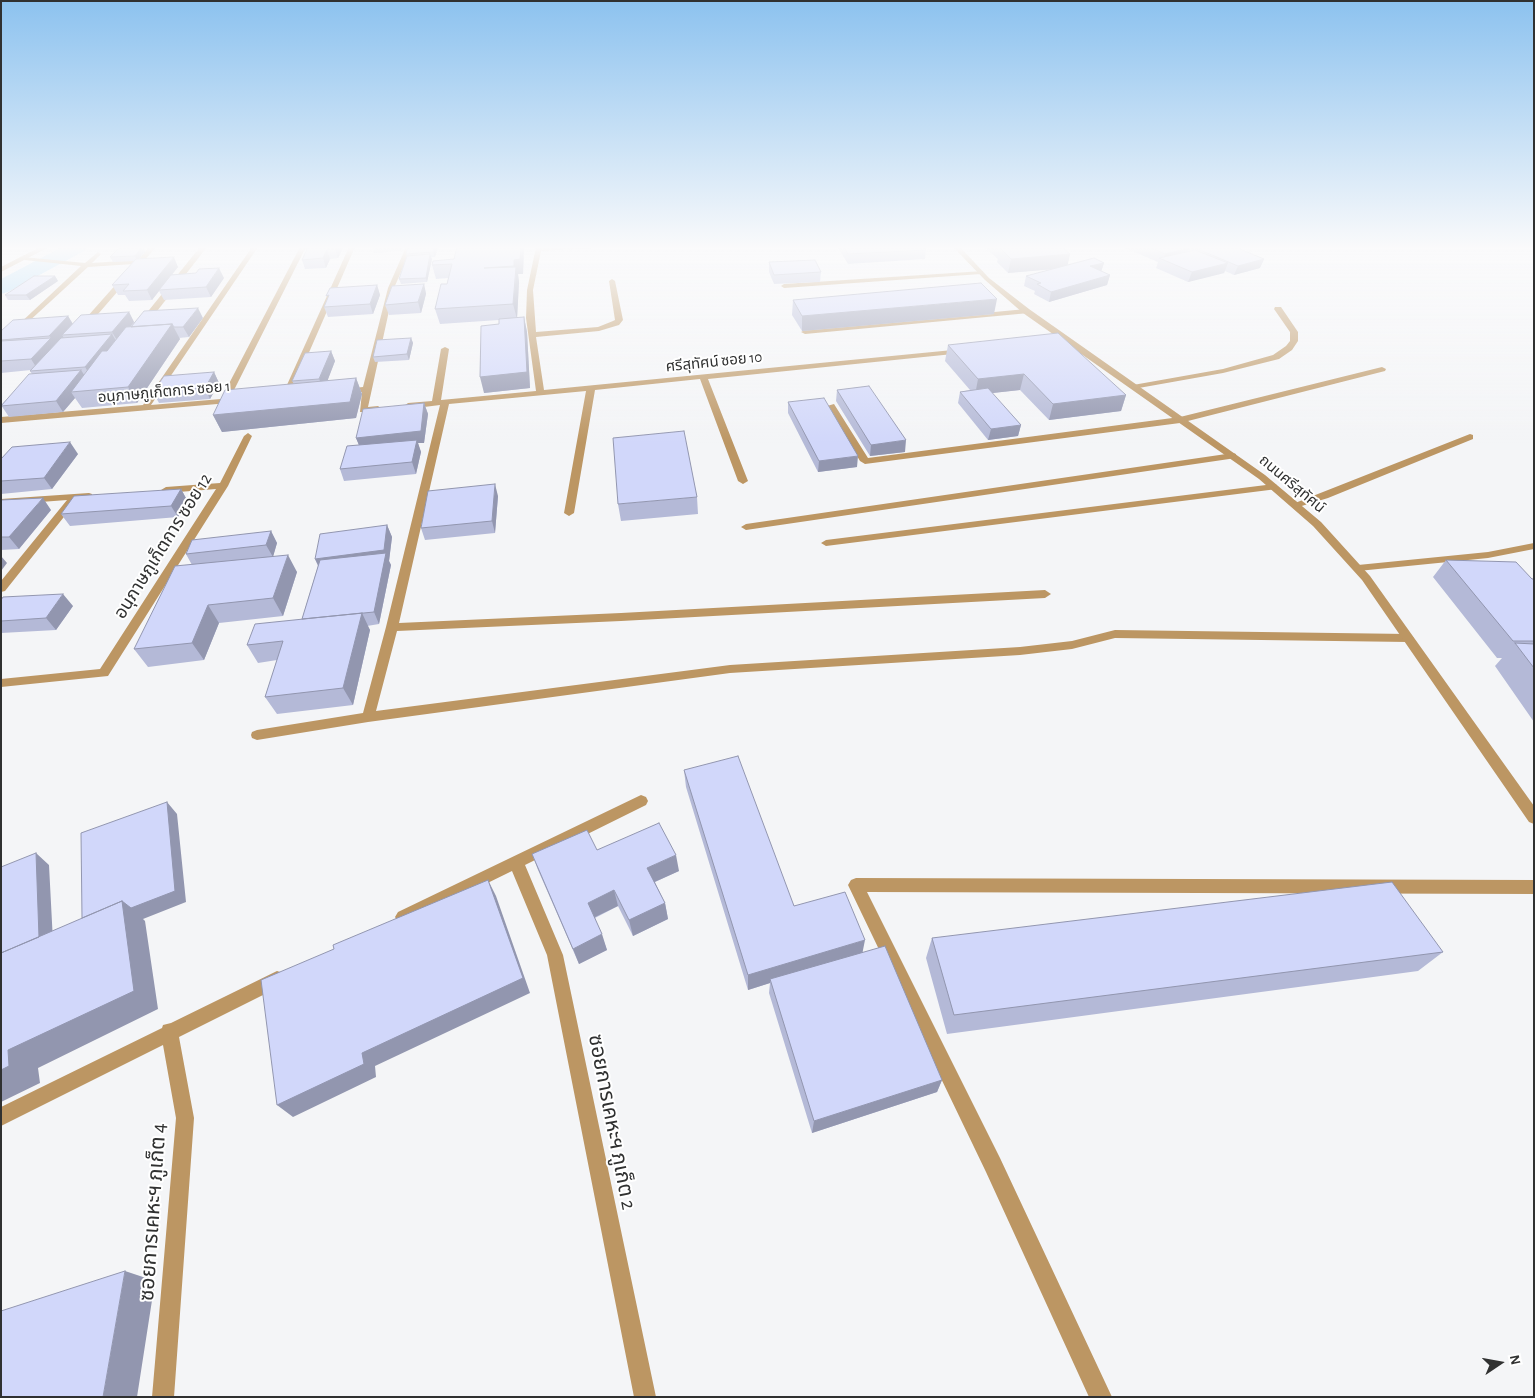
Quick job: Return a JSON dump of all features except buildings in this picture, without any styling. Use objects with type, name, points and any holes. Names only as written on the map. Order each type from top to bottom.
[{"type":"street","points":[[1,345],[36,312]]},
{"type":"street","points":[[74,336],[95,312]]},
{"type":"street","points":[[137,331],[152,312]]},
{"type":"street","points":[[145,408],[210,312]]},
{"type":"street","points":[[224,401],[270,312]]},
{"type":"street","points":[[286,396],[323,312]]},
{"type":"street","points":[[385,312],[363,410],[390,408]]},
{"type":"street","points":[[530,312],[540,393]]},
{"type":"street","points":[[532,334],[599,329],[616,323],[619,320],[618,312]]},
{"type":"street","points":[[805,332],[1013,312]]},
{"type":"street","name":"ถนนศรีสุทัศน์","points":[[1027,312],[1062,341],[1233,456],[1274,487],[1317,524],[1358,568],[1534,818]]},
{"type":"street","points":[[1133,387],[1223,370],[1276,357],[1289,348],[1294,341],[1294,332],[1280,312]]},
{"type":"street","points":[[368,717],[392,627],[440,403],[445,349]]},
{"type":"street","name":"ศรีสุทัศน์ ซอย 10","points":[[399,407],[969,351]]},
{"type":"street","points":[[831,406],[865,461],[1180,420],[1382,369]]},
{"type":"street","points":[[703,377],[742,482]]},
{"type":"street","points":[[569,514],[591,388]]},
{"type":"street","points":[[331,392],[367,389]]},
{"type":"street","name":"อนุภาษภูเก็ตการ ซอย 1","points":[[1,419],[250,399]]},
{"type":"street","points":[[70,414],[76,406]]},
{"type":"street","points":[[1,419],[8,410]]},
{"type":"street","name":"อนุภาษภูเก็ตการ ซอย 12","points":[[1,682],[104,673],[223,486],[248,436]]},
{"type":"street","points":[[1295,505],[1326,496],[1470,438]]},
{"type":"street","points":[[746,527],[1233,456]]},
{"type":"street","points":[[154,491],[223,486]]},
{"type":"street","points":[[826,543],[1274,487]]},
{"type":"street","points":[[1,502],[95,496]]},
{"type":"street","points":[[1,588],[75,497]]},
{"type":"street","points":[[1358,568],[1488,555],[1534,546]]},
{"type":"street","points":[[392,627],[622,618],[1045,594]]},
{"type":"street","points":[[257,735],[368,717],[730,669],[1020,651],[1072,645],[1115,634],[1408,638]]},
{"type":"street","points":[[392,923],[641,801]]},
{"type":"street","name":"ซอยการเคหะฯ ภูเก็ต 2","points":[[516,862],[555,955],[645,1397]]},
{"type":"street","points":[[1101,1397],[993,1165],[856,885],[1534,887]]},
{"type":"street","points":[[1,1118],[169,1031],[294,970]]},
{"type":"street","name":"ซอยการเคหะฯ ภูเก็ต 4","points":[[163,1397],[185,1118],[169,1031]]}]
